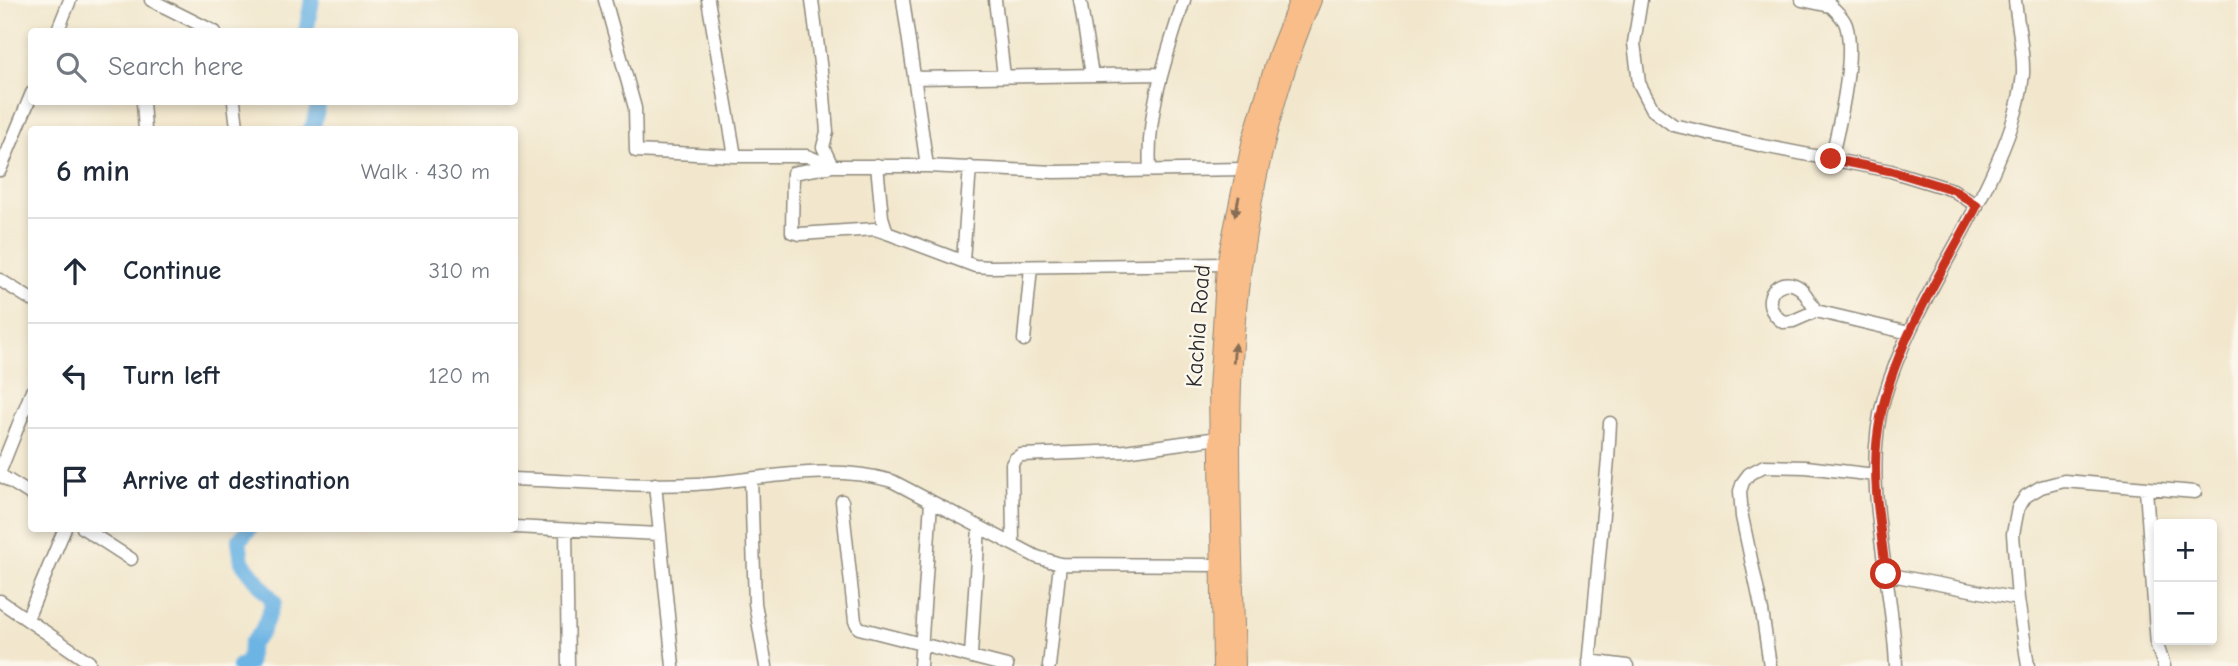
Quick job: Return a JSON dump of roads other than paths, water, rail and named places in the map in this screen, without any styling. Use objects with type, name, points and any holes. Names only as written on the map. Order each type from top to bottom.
[{"type":"highway","name":"Kachia Road","points":[[1222,666],[1218,438],[1219,348],[1226,264],[1245,169],[1278,53],[1299,0]]},
{"type":"highway","name":"Kachia Road","points":[[1236,666],[1232,397],[1240,283],[1253,203],[1271,124],[1312,0]]},
{"type":"street","points":[[59,28],[70,0]]},
{"type":"street","points":[[151,0],[207,28]]},
{"type":"street","points":[[605,0],[635,108],[636,151],[735,156],[807,156],[832,166]]},
{"type":"street","points":[[708,0],[735,156]]},
{"type":"street","points":[[811,0],[824,95],[827,132],[823,147],[832,166]]},
{"type":"street","points":[[903,0],[927,166]]},
{"type":"street","points":[[995,0],[1004,76]]},
{"type":"street","points":[[1080,0],[1092,75]]},
{"type":"street","points":[[1150,169],[1148,140],[1161,74],[1184,0]]},
{"type":"street","points":[[1641,0],[1634,43],[1639,83],[1653,110],[1673,125],[1891,171],[1954,190],[1977,206]]},
{"type":"street","points":[[1801,0],[1828,3],[1845,22],[1850,42],[1843,110],[1831,159]]},
{"type":"street","points":[[1896,666],[1875,475],[1877,440],[1884,399],[1909,333],[1977,206],[2012,130],[2023,72],[2015,0]]},
{"type":"street","points":[[914,78],[1161,74]]},
{"type":"street","points":[[0,170],[28,103]]},
{"type":"street","points":[[143,105],[145,126]]},
{"type":"street","points":[[234,105],[237,126]]},
{"type":"street","points":[[877,165],[881,216],[887,233]]},
{"type":"street","points":[[1226,264],[975,266],[876,229],[800,234],[792,232],[793,173],[832,166],[877,165],[1054,172],[1245,169]]},
{"type":"street","points":[[963,260],[970,167]]},
{"type":"street","points":[[1024,340],[1031,267]]},
{"type":"street","points":[[0,280],[28,298]]},
{"type":"street","points":[[1816,311],[1909,333]]},
{"type":"street","points":[[28,401],[0,473],[28,492]]},
{"type":"street","points":[[1610,423],[1589,664],[1627,666]]},
{"type":"street","points":[[1013,544],[1014,459],[1021,456],[1125,451],[1218,438]]},
{"type":"street","points":[[1770,666],[1762,611],[1741,517],[1740,491],[1743,482],[1749,474],[1764,466],[1806,467],[1875,475]]},
{"type":"street","points":[[518,479],[696,484],[833,471],[871,475],[892,481],[1037,557],[1060,564],[1220,565]]},
{"type":"street","points":[[751,479],[755,603],[766,666]]},
{"type":"street","points":[[2028,666],[2018,599],[2013,534],[2018,508],[2026,496],[2041,487],[2064,481],[2195,492]]},
{"type":"street","points":[[655,484],[673,666]]},
{"type":"street","points":[[2146,489],[2157,645],[2164,666]]},
{"type":"street","points":[[842,501],[855,621],[859,628],[1007,666]]},
{"type":"street","points":[[920,666],[932,502]]},
{"type":"street","points":[[518,527],[660,534]]},
{"type":"street","points":[[971,655],[979,527]]},
{"type":"street","points":[[566,530],[568,666]]},
{"type":"street","points":[[27,619],[63,532]]},
{"type":"street","points":[[89,532],[131,559]]},
{"type":"street","points":[[1049,666],[1060,564]]},
{"type":"street","points":[[1886,574],[2018,599]]},
{"type":"street","points":[[0,601],[89,662]]},
{"type":"waterway","points":[[307,28],[312,0]]},
{"type":"waterway","points":[[313,126],[318,105]]},
{"type":"waterway","points":[[239,666],[248,664],[251,644],[261,633],[274,602],[242,562],[239,540],[246,532]]}]
